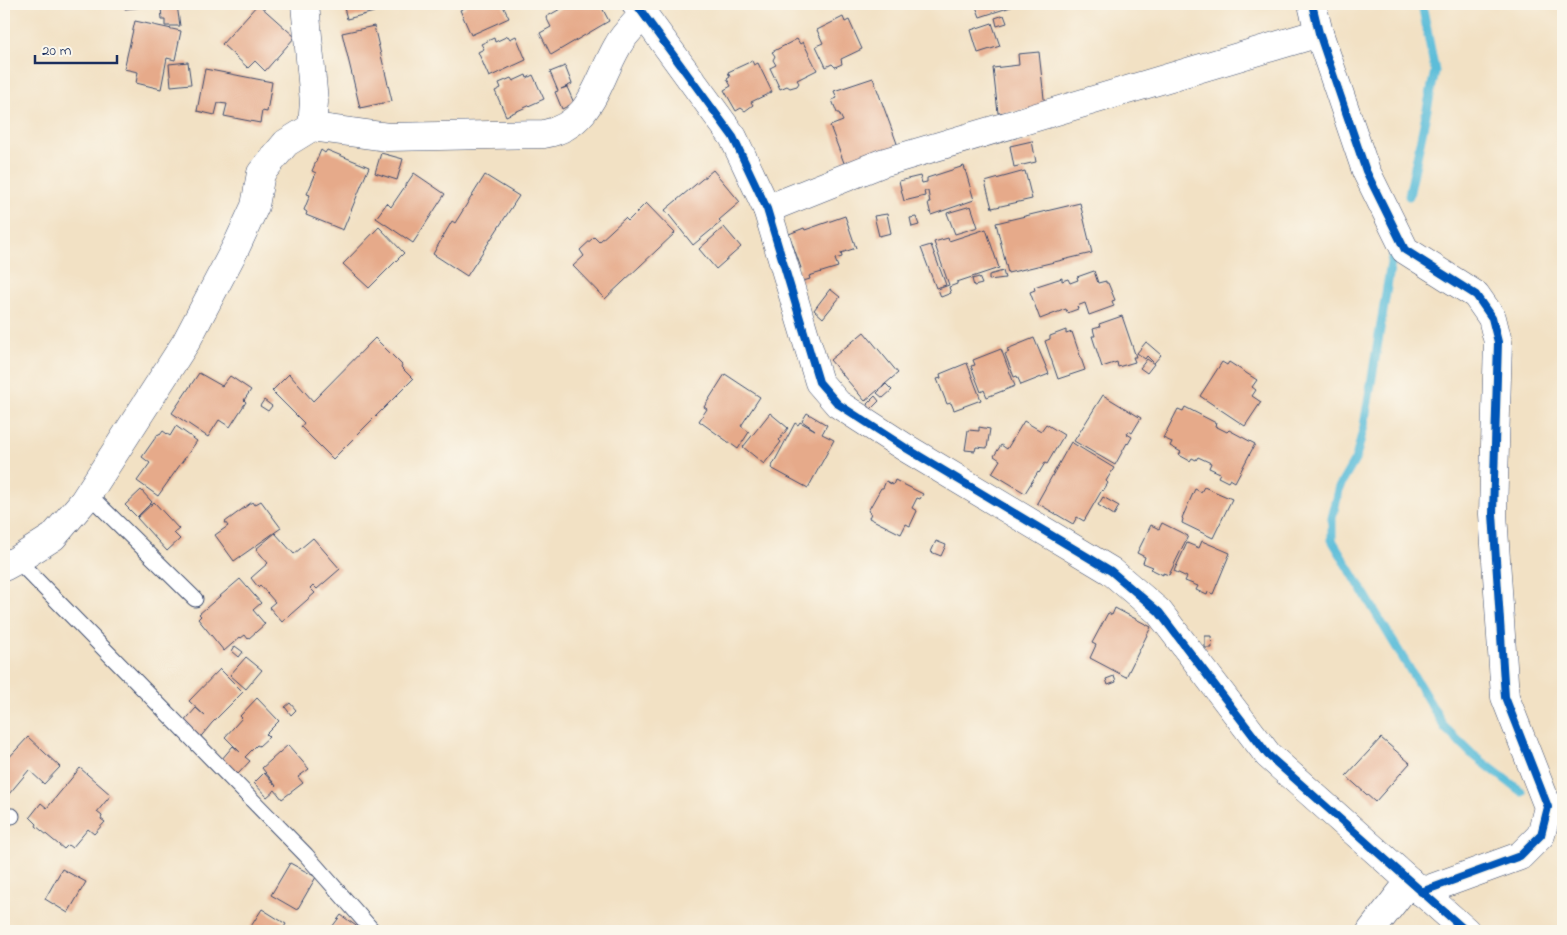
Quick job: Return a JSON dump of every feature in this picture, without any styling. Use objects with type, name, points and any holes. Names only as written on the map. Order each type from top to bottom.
[{"type":"street","points":[[305,4],[314,102],[312,126]]},
{"type":"street","points":[[1312,4],[1319,34],[1366,171],[1405,250],[1476,295],[1492,318],[1498,342],[1493,514],[1505,696],[1548,807],[1541,836],[1520,856],[1416,886],[1371,931]]},
{"type":"street","points":[[10,563],[53,537],[88,494],[190,333],[237,245],[255,206],[260,173],[286,143],[312,126],[388,137],[544,134],[554,132],[573,123],[594,98],[618,45],[640,9],[733,137],[768,209],[819,382],[838,404],[906,448],[1111,571],[1159,612],[1268,755],[1466,931]]},
{"type":"street","points":[[768,209],[882,163],[1319,34]]},
{"type":"lane","points":[[88,494],[195,599]]},
{"type":"lane","points":[[10,563],[306,855],[373,931]]},
{"type":"building","points":[[124,4],[162,4],[162,5],[125,9]]},
{"type":"building","points":[[258,4],[295,37],[265,71],[255,61],[248,68],[222,44]]},
{"type":"building","points":[[343,4],[372,4],[374,12],[347,19]]},
{"type":"building","points":[[465,4],[502,4],[509,18],[471,35],[460,10],[466,7]]},
{"type":"building","points":[[569,4],[600,4],[609,21],[551,55],[540,33],[551,27],[546,17]]},
{"type":"building","points":[[975,4],[1020,4],[980,17]]},
{"type":"building","points":[[177,5],[180,26],[165,26],[165,20],[162,20],[161,6]]},
{"type":"building","points":[[1004,15],[1007,23],[997,26],[995,18]]},
{"type":"building","points":[[843,17],[845,22],[849,20],[862,49],[841,59],[842,64],[835,67],[832,64],[826,67],[816,46],[823,43],[817,30]]},
{"type":"building","points":[[135,21],[181,31],[175,60],[167,58],[161,89],[136,83],[138,72],[124,69]]},
{"type":"building","points":[[992,23],[1000,46],[978,53],[971,30]]},
{"type":"building","points":[[374,26],[392,101],[360,108],[342,33]]},
{"type":"building","points":[[508,36],[510,39],[516,36],[526,60],[489,77],[478,52],[484,49],[481,44],[494,38],[495,42]]},
{"type":"building","points":[[797,39],[800,44],[803,42],[817,70],[797,80],[799,83],[797,86],[790,88],[787,86],[780,89],[770,68],[776,65],[773,60],[775,56],[772,52]]},
{"type":"building","points":[[1039,52],[1045,108],[998,113],[993,68],[1019,65],[1018,54]]},
{"type":"building","points":[[752,61],[754,65],[758,63],[772,92],[751,102],[753,105],[745,111],[741,108],[736,111],[724,90],[731,86],[727,79],[730,77],[728,72]]},
{"type":"building","points":[[188,62],[191,84],[171,86],[169,64]]},
{"type":"building","points":[[565,66],[572,84],[561,89],[567,87],[574,103],[562,109],[555,92],[558,91],[550,72]]},
{"type":"building","points":[[205,69],[272,82],[267,112],[262,111],[260,123],[224,116],[227,104],[218,103],[215,115],[197,111]]},
{"type":"building","points":[[526,75],[527,78],[533,75],[544,99],[506,116],[495,91],[501,88],[499,83],[511,78],[513,81]]},
{"type":"building","points":[[873,78],[899,149],[846,168],[830,126],[843,121],[839,113],[837,113],[832,100],[837,98],[834,91]]},
{"type":"building","points":[[1032,141],[1036,162],[1014,167],[1010,146]]},
{"type":"building","points":[[321,150],[325,153],[327,150],[369,167],[343,230],[306,215],[307,212],[304,210],[310,195],[307,194],[316,173],[312,171]]},
{"type":"building","points":[[381,153],[403,159],[397,180],[375,173]]},
{"type":"building","points":[[964,166],[974,200],[931,215],[928,191],[924,191],[925,196],[904,201],[899,181],[920,176],[922,183],[927,182],[927,178]]},
{"type":"building","points":[[713,170],[740,202],[719,220],[721,222],[693,245],[665,210]]},
{"type":"building","points":[[1025,171],[1032,199],[992,208],[985,182]]},
{"type":"building","points":[[414,173],[445,194],[413,243],[376,218],[387,203],[391,207]]},
{"type":"building","points":[[485,175],[519,196],[467,276],[433,254],[452,221],[455,223]]},
{"type":"building","points":[[646,203],[675,233],[605,299],[573,266],[584,256],[580,250],[594,237],[599,242],[625,218],[628,221]]},
{"type":"building","points":[[1080,203],[1092,253],[1008,273],[996,223]]},
{"type":"building","points":[[971,206],[978,227],[955,234],[947,213]]},
{"type":"building","points":[[887,214],[891,233],[879,236],[874,216]]},
{"type":"building","points":[[845,216],[856,248],[841,253],[842,257],[835,259],[838,267],[809,276],[810,279],[800,282],[796,269],[801,268],[789,234]]},
{"type":"building","points":[[916,217],[919,225],[912,227],[910,218]]},
{"type":"building","points":[[379,227],[404,253],[369,288],[343,264]]},
{"type":"building","points":[[724,227],[741,247],[716,269],[699,249]]},
{"type":"building","points":[[986,229],[999,268],[957,282],[957,284],[949,287],[951,293],[941,297],[938,289],[949,285],[934,242],[948,238],[949,241]]},
{"type":"building","points":[[931,245],[946,285],[936,288],[921,248]]},
{"type":"building","points":[[1003,271],[1005,278],[989,280],[989,275]]},
{"type":"building","points":[[1094,271],[1098,283],[1106,281],[1108,283],[1115,300],[1112,301],[1114,306],[1089,315],[1085,303],[1077,306],[1078,309],[1067,313],[1066,309],[1040,319],[1030,292],[1035,290],[1034,287],[1062,278],[1062,281],[1068,279],[1070,283],[1078,280],[1077,277]]},
{"type":"building","points":[[979,277],[982,284],[974,286],[972,279]]},
{"type":"building","points":[[830,289],[840,297],[823,318],[814,310]]},
{"type":"building","points":[[1122,316],[1136,357],[1133,357],[1135,362],[1118,367],[1117,362],[1102,367],[1092,336],[1095,336],[1093,329],[1100,327],[1099,324]]},
{"type":"building","points":[[1066,330],[1066,334],[1072,332],[1085,370],[1058,379],[1045,341],[1050,339],[1050,336]]},
{"type":"building","points":[[864,332],[898,373],[865,401],[830,360]]},
{"type":"building","points":[[375,338],[413,379],[333,459],[301,427],[304,423],[272,391],[289,374],[313,401]]},
{"type":"building","points":[[1034,338],[1049,374],[1021,385],[1017,376],[1014,377],[1005,354],[1009,352],[1007,349]]},
{"type":"building","points":[[1146,342],[1161,355],[1154,363],[1147,356],[1145,359],[1137,353]]},
{"type":"building","points":[[1001,349],[1015,386],[987,397],[984,390],[981,392],[971,366],[975,365],[973,360]]},
{"type":"building","points":[[1147,359],[1154,364],[1147,373],[1140,368]]},
{"type":"building","points":[[1222,362],[1227,365],[1229,362],[1257,380],[1252,387],[1256,390],[1252,396],[1261,402],[1245,426],[1200,396]]},
{"type":"building","points":[[967,363],[981,400],[954,410],[951,403],[947,404],[937,379],[941,378],[940,374]]},
{"type":"building","points":[[199,373],[222,386],[230,376],[251,390],[244,400],[246,402],[230,427],[219,420],[208,437],[172,413]]},
{"type":"building","points":[[725,374],[760,397],[741,426],[749,432],[738,449],[699,421],[707,409],[704,407]]},
{"type":"building","points":[[886,384],[892,390],[883,398],[877,393]]},
{"type":"building","points":[[1103,395],[1141,418],[1132,433],[1129,431],[1127,434],[1132,437],[1115,465],[1074,441]]},
{"type":"building","points":[[875,396],[879,401],[871,409],[867,404]]},
{"type":"building","points":[[264,400],[272,406],[268,411],[260,406]]},
{"type":"building","points":[[1185,407],[1216,423],[1215,426],[1227,432],[1229,430],[1255,444],[1235,482],[1230,479],[1228,482],[1218,477],[1220,473],[1209,468],[1211,463],[1198,457],[1196,460],[1192,458],[1190,461],[1179,455],[1181,452],[1170,446],[1172,442],[1163,438],[1178,409],[1183,411]]},
{"type":"building","points":[[770,413],[788,428],[779,440],[781,442],[764,464],[743,447]]},
{"type":"building","points":[[807,413],[827,425],[822,434],[834,440],[808,488],[771,468],[795,423],[798,425],[800,422],[815,430],[802,421]]},
{"type":"building","points":[[1024,421],[1041,431],[1046,424],[1064,435],[1047,464],[1045,463],[1038,472],[1025,493],[992,473],[1000,460],[994,456],[1001,445],[1007,449]]},
{"type":"building","points":[[176,426],[197,441],[158,496],[137,481],[150,463],[142,457],[158,434],[160,435],[163,431],[170,436]]},
{"type":"building","points":[[979,427],[990,429],[987,448],[976,447],[975,451],[965,450],[968,430],[979,431]]},
{"type":"building","points":[[1071,442],[1114,468],[1106,481],[1108,483],[1084,521],[1077,517],[1073,524],[1037,503]]},
{"type":"building","points":[[895,480],[923,494],[920,499],[917,498],[912,508],[917,511],[910,526],[906,524],[901,534],[869,518],[871,513],[868,511],[886,481],[893,485]]},
{"type":"building","points":[[1204,487],[1232,499],[1213,538],[1182,523],[1182,518],[1195,489],[1201,492]]},
{"type":"building","points":[[141,490],[152,502],[137,517],[125,505]]},
{"type":"building","points":[[1103,497],[1119,506],[1114,515],[1098,505]]},
{"type":"building","points":[[261,501],[281,528],[234,561],[215,535],[228,526],[225,522],[252,502],[254,505]]},
{"type":"building","points":[[154,502],[179,529],[174,533],[180,539],[167,551],[137,518]]},
{"type":"building","points":[[1162,523],[1188,536],[1169,575],[1163,573],[1163,575],[1151,569],[1153,567],[1143,563],[1145,557],[1137,553],[1151,525],[1159,529]]},
{"type":"building","points":[[275,533],[294,554],[313,538],[340,569],[317,589],[313,585],[310,588],[315,593],[282,622],[269,607],[275,602],[251,578],[268,563],[256,549]]},
{"type":"building","points":[[936,541],[946,545],[941,556],[931,552]]},
{"type":"building","points":[[1202,541],[1230,553],[1213,594],[1208,592],[1207,595],[1196,590],[1198,586],[1185,581],[1187,577],[1174,571],[1187,543],[1199,548]]},
{"type":"building","points":[[240,579],[261,603],[253,610],[265,624],[248,639],[245,635],[240,637],[224,651],[198,619],[201,616],[199,614]]},
{"type":"building","points":[[1115,608],[1151,627],[1126,677],[1090,658],[1096,645],[1092,643],[1108,613],[1112,615]]},
{"type":"building","points":[[1205,636],[1211,636],[1212,648],[1205,648]]},
{"type":"building","points":[[235,646],[243,652],[239,657],[232,651]]},
{"type":"building","points":[[246,657],[262,670],[246,689],[230,675]]},
{"type":"building","points":[[220,669],[243,692],[198,740],[181,725],[196,708],[205,716],[189,701]]},
{"type":"building","points":[[1114,676],[1116,682],[1108,685],[1106,679]]},
{"type":"building","points":[[257,698],[279,721],[266,734],[269,737],[259,746],[257,745],[245,757],[250,761],[238,774],[221,760],[233,746],[240,752],[225,737],[242,718],[240,716]]},
{"type":"building","points":[[290,703],[296,710],[291,715],[285,707]]},
{"type":"building","points":[[28,737],[60,767],[44,784],[29,770],[4,800],[4,763]]},
{"type":"building","points":[[1381,738],[1410,763],[1375,802],[1346,776]]},
{"type":"building","points":[[288,745],[309,769],[298,777],[303,783],[282,799],[275,790],[267,797],[254,783],[264,773],[276,786],[262,768]]},
{"type":"building","points":[[80,768],[111,795],[97,812],[105,822],[94,834],[88,829],[72,848],[68,845],[64,849],[36,826],[37,824],[30,817],[41,803],[47,808]]},
{"type":"building","points":[[290,863],[316,877],[297,910],[271,895]]},
{"type":"building","points":[[62,869],[86,882],[68,913],[45,899]]},
{"type":"building","points":[[262,909],[286,924],[282,931],[248,931]]},
{"type":"building","points":[[341,915],[363,931],[329,931]]},
{"type":"waterway","points":[[1409,196],[1435,71],[1422,4]]},
{"type":"waterway","points":[[1392,257],[1364,426],[1356,458],[1340,486],[1332,518],[1332,540],[1445,728],[1472,754],[1522,792]]},
{"type":"cycle path","points":[[636,4],[733,137],[767,209],[819,382],[838,404],[906,448],[1111,571],[1159,612],[1268,755],[1466,931]]},
{"type":"cycle path","points":[[1312,4],[1319,33],[1366,171],[1405,250],[1476,295],[1492,318],[1498,342],[1493,514],[1505,697],[1548,807],[1541,835],[1520,856],[1421,892]]}]
